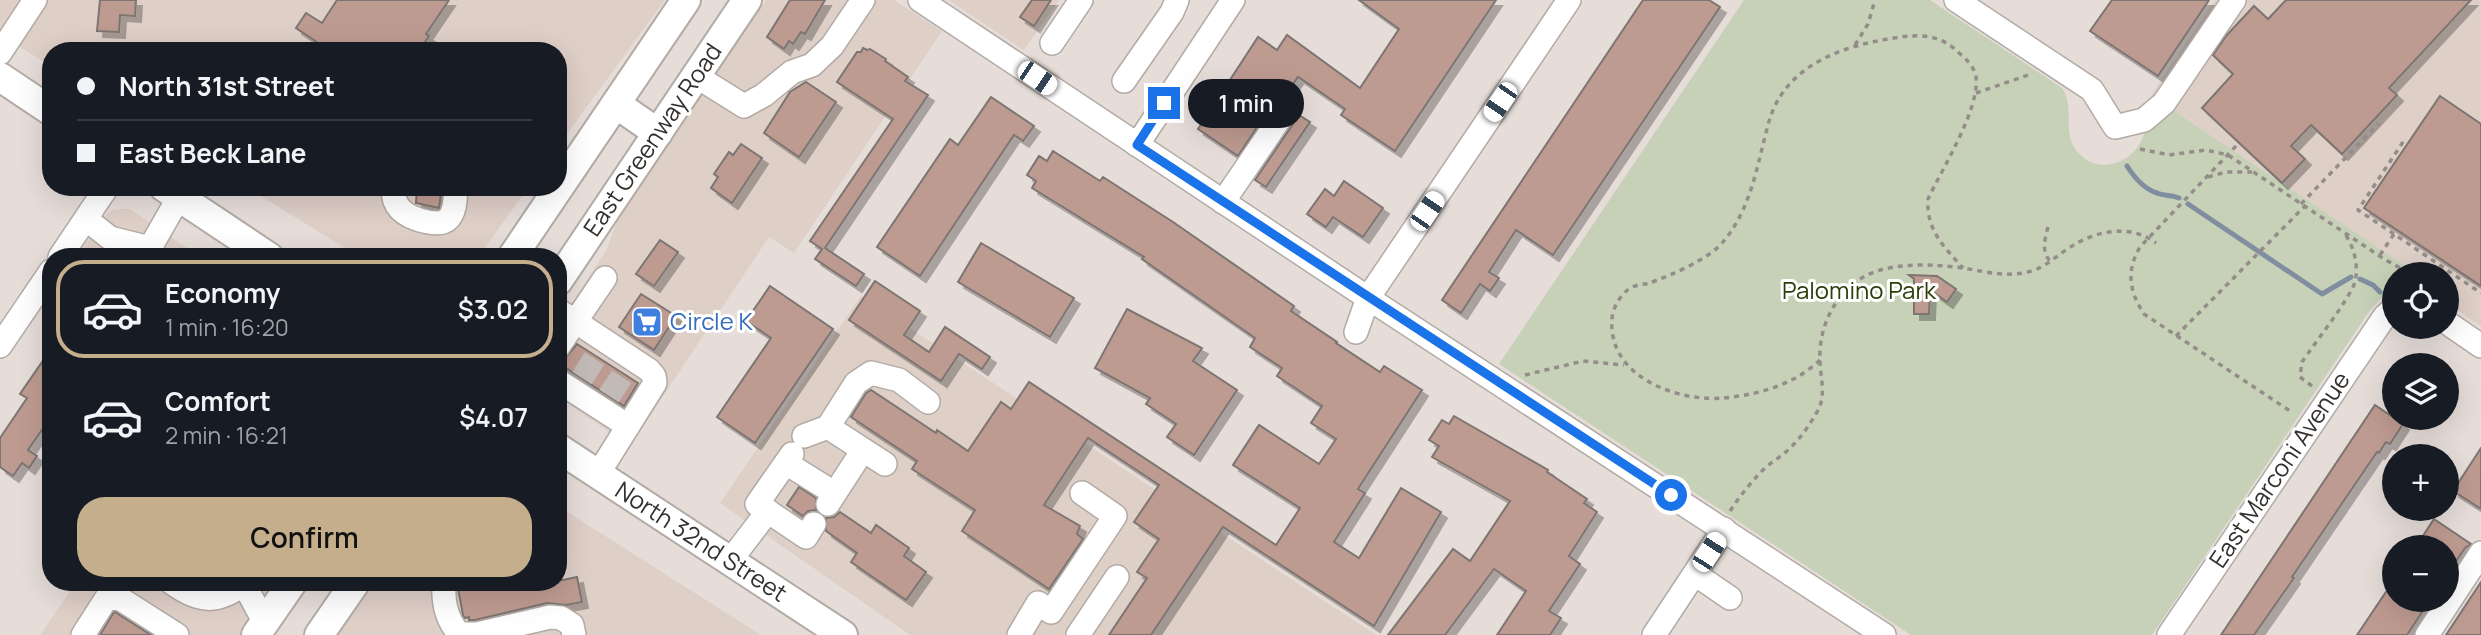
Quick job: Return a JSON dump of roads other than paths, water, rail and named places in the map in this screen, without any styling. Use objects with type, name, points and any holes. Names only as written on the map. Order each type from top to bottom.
[{"type":"main road","points":[[567,176],[685,0]]},
{"type":"main road","name":"East Greenway Road","points":[[567,268],[747,0]]},
{"type":"main road","points":[[0,77],[42,105]]},
{"type":"main road","points":[[616,104],[658,132]]},
{"type":"main road","points":[[178,196],[250,248]]},
{"type":"main road","points":[[518,248],[553,196]]},
{"type":"main road","name":"North 32nd Street","points":[[567,454],[844,635]]},
{"type":"main road","points":[[267,631],[288,591]]},
{"type":"main road","points":[[319,635],[349,591]]},
{"type":"street","points":[[0,53],[35,0]]},
{"type":"street","points":[[696,76],[744,106],[764,95],[792,72],[812,65],[832,46],[863,0]]},
{"type":"street","points":[[920,0],[1368,298],[1727,521],[1884,635]]},
{"type":"street","points":[[1052,43],[1081,0]]},
{"type":"street","points":[[1124,81],[1172,12],[1177,0]]},
{"type":"street","points":[[1137,145],[1233,0]]},
{"type":"street","points":[[1356,332],[1368,298],[1569,0]]},
{"type":"street","points":[[1956,0],[2091,90],[2115,127],[2144,120],[2163,104],[2234,0]]},
{"type":"street","points":[[1223,202],[1287,108]]},
{"type":"street","points":[[66,248],[101,196]]},
{"type":"street","points":[[152,248],[171,196]]},
{"type":"street","points":[[393,196],[407,216],[433,223],[450,218],[455,196]]},
{"type":"street","points":[[86,219],[110,238],[137,248]]},
{"type":"street","points":[[598,474],[655,383],[649,370],[629,366],[601,349],[567,316],[605,278]]},
{"type":"street","points":[[0,346],[42,284]]},
{"type":"street","name":"East Marconi Avenue","points":[[2169,635],[2382,320]]},
{"type":"street","points":[[2459,331],[2481,346]]},
{"type":"street","points":[[814,524],[806,537],[757,504],[794,451],[828,427],[856,383],[870,373],[899,380],[928,402]]},
{"type":"street","points":[[571,383],[604,402],[628,426]]},
{"type":"street","points":[[828,427],[885,464]]},
{"type":"street","points":[[794,451],[831,499],[863,450]]},
{"type":"street","points":[[1019,635],[1038,603],[1051,612],[1115,516],[1083,493]]},
{"type":"street","points":[[730,561],[768,511]]},
{"type":"street","points":[[1654,635],[1727,521]]},
{"type":"street","points":[[2427,635],[2481,553]]},
{"type":"street","points":[[1695,574],[1730,598]]},
{"type":"street","points":[[1078,635],[1117,578]]},
{"type":"street","points":[[186,591],[213,600],[223,598],[233,591]]},
{"type":"street","points":[[249,591],[267,631]]},
{"type":"street","points":[[444,591],[449,621],[459,634],[477,634],[550,617],[561,618],[572,625],[574,635]]},
{"type":"street","points":[[83,635],[106,599],[120,598],[177,635]]},
{"type":"waterway","points":[[2127,166],[2148,189],[2179,198]]},
{"type":"waterway","points":[[2188,204],[2322,294],[2351,277]]},
{"type":"waterway","points":[[2360,279],[2380,292]]},
{"type":"tunnel","points":[[582,378],[596,356]]},
{"type":"tunnel","points":[[609,396],[624,373]]},
{"type":"place","name":"Circle K","points":[[647,322]]},
{"type":"park label","name":"Palomino Park","points":[[1859,291]]}]
